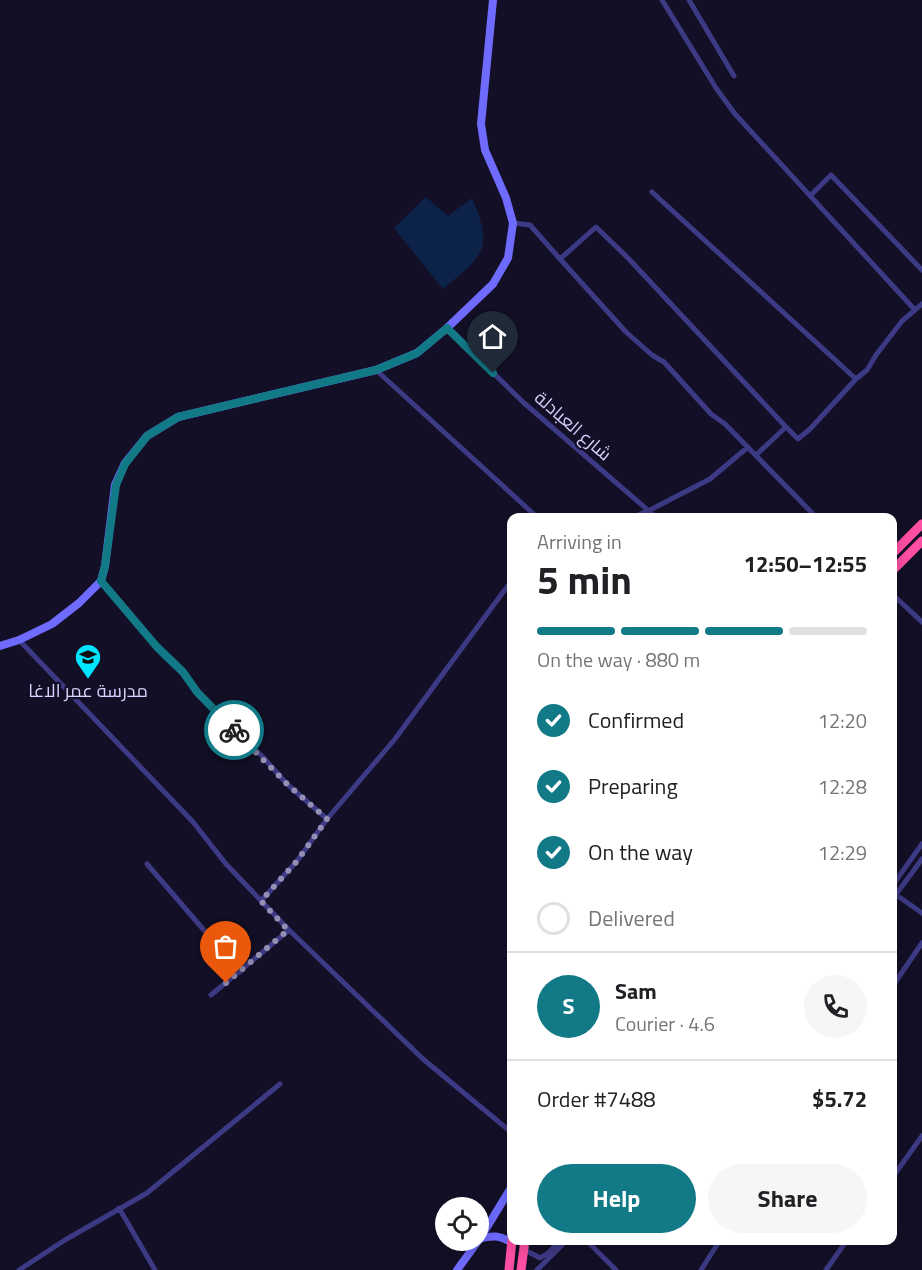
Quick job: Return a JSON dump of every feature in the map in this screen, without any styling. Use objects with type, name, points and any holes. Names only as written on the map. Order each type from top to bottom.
[{"type":"highway","points":[[897,549],[922,524]]},
{"type":"highway","points":[[897,566],[922,541]]},
{"type":"highway","points":[[508,1270],[512,1245]]},
{"type":"highway","points":[[521,1270],[524,1245]]},
{"type":"street","points":[[0,646],[19,640],[59,620],[101,581],[116,485],[125,464],[147,436],[178,417],[376,370],[417,353],[493,284],[508,258],[513,222],[506,198],[485,150],[481,124],[493,0]]},
{"type":"street","points":[[662,0],[716,88],[735,114],[915,310]]},
{"type":"street","points":[[689,0],[734,76]]},
{"type":"street","points":[[810,196],[831,175],[922,270]]},
{"type":"street","points":[[652,192],[856,379]]},
{"type":"street","points":[[513,222],[530,225],[626,332],[652,355],[664,362],[711,414],[725,424],[811,513]]},
{"type":"street","points":[[560,259],[596,227],[798,439],[867,370],[902,321],[922,304]]},
{"type":"street","name":"شارع العبادلة","points":[[447,328],[524,403],[653,513]]},
{"type":"street","points":[[376,370],[533,513]]},
{"type":"street","points":[[756,455],[786,427]]},
{"type":"street","points":[[643,513],[710,479],[748,447]]},
{"type":"street","points":[[101,581],[157,647],[183,672],[197,692],[287,784],[327,819]]},
{"type":"street","points":[[261,901],[297,861],[327,819],[395,739],[507,587]]},
{"type":"street","points":[[897,599],[922,622]]},
{"type":"street","points":[[19,640],[193,822],[226,864],[288,930],[423,1059],[507,1129]]},
{"type":"street","points":[[897,879],[922,844]]},
{"type":"street","points":[[897,890],[922,859]]},
{"type":"street","points":[[147,864],[240,972]]},
{"type":"street","points":[[897,894],[922,913]]},
{"type":"street","points":[[211,995],[288,930]]},
{"type":"street","points":[[897,980],[922,943]]},
{"type":"street","points":[[19,1270],[147,1193],[280,1084]]},
{"type":"street","points":[[897,1171],[922,1136]]},
{"type":"street","points":[[489,1224],[507,1194]]},
{"type":"street","points":[[119,1208],[155,1270]]},
{"type":"street","points":[[489,1236],[507,1239]]},
{"type":"street","points":[[526,1245],[527,1251],[540,1258],[556,1245]]},
{"type":"street","points":[[537,1270],[562,1245]]},
{"type":"street","points":[[591,1245],[616,1270]]},
{"type":"street","points":[[700,1270],[717,1245]]},
{"type":"street","points":[[826,1270],[844,1245]]},
{"type":"street","points":[[457,1270],[471,1251]]},
{"type":"water","points":[[426,197],[448,216],[472,198],[483,229],[481,250],[476,259],[443,289],[394,228]]},
{"type":"way so far","points":[[226,983],[288,930],[261,901],[297,861],[327,819],[287,784],[234,730]]},
{"type":"place","name":"مدرسة عمر الاغا","points":[[88,680]]},
{"type":"route","points":[[234,730],[197,692],[183,672],[157,647],[101,581],[116,485],[125,464],[147,436],[178,417],[376,370],[417,353],[447,328],[493,373]]}]
